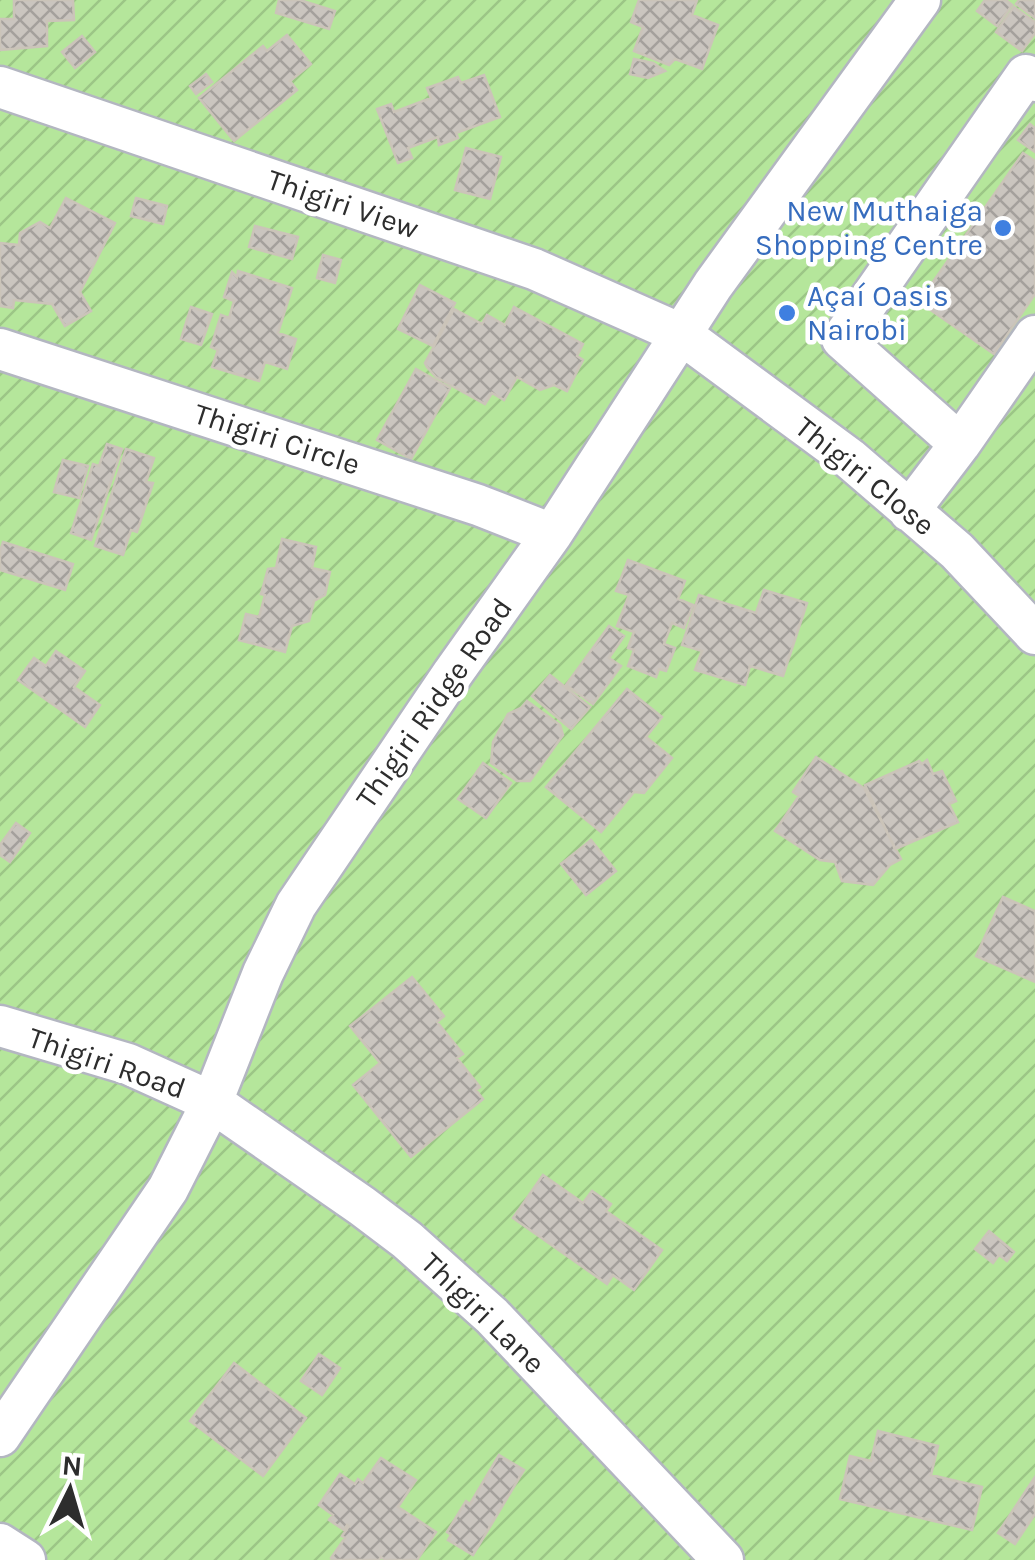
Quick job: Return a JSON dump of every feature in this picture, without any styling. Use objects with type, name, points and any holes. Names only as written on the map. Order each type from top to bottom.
[{"type":"street","name":"Thigiri Ridge Road","points":[[0,1436],[168,1189],[212,1102],[263,973],[296,905],[552,534],[713,285],[920,0]]},
{"type":"street","points":[[960,444],[842,339],[1026,75],[1035,81]]},
{"type":"street","name":"Thigiri View","points":[[0,88],[534,269],[681,334]]},
{"type":"street","name":"Thigiri Close","points":[[681,334],[849,458],[957,550],[1035,634]]},
{"type":"street","points":[[908,511],[1035,336]]},
{"type":"street","name":"Thigiri Circle","points":[[0,349],[478,504],[552,534]]},
{"type":"street","name":"Thigiri Road","points":[[0,1026],[128,1064],[212,1102]]},
{"type":"street","name":"Thigiri Lane","points":[[212,1102],[408,1240],[492,1316],[722,1560]]},
{"type":"street","points":[[0,1544],[24,1560]]},
{"type":"green space","points":[[0,0],[1035,0],[1035,1560],[0,1560]]},
{"type":"building","points":[[14,0],[73,0],[74,20],[47,21],[47,46],[0,50],[0,19],[14,19]]},
{"type":"building","points":[[279,0],[300,0],[335,11],[329,29],[276,13]]},
{"type":"building","points":[[639,0],[697,0],[692,15],[718,25],[702,69],[675,59],[669,65],[634,51],[643,27],[631,22]]},
{"type":"building","points":[[985,0],[1006,0],[1012,5],[997,26],[977,11]]},
{"type":"building","points":[[1019,0],[1035,0],[1035,18],[1016,4]]},
{"type":"building","points":[[1014,7],[1035,22],[1035,33],[1022,51],[996,32]]},
{"type":"building","points":[[287,35],[311,64],[290,81],[297,90],[234,141],[199,98],[263,46],[267,51]]},
{"type":"building","points":[[82,36],[95,52],[75,68],[62,52]]},
{"type":"building","points":[[634,59],[653,63],[665,71],[648,78],[630,74]]},
{"type":"building","points":[[206,74],[212,82],[196,94],[190,86]]},
{"type":"building","points":[[484,75],[500,117],[456,133],[458,138],[439,145],[438,137],[408,148],[412,158],[398,163],[377,109],[391,104],[394,112],[431,98],[427,88],[458,77],[461,83]]},
{"type":"building","points":[[1030,124],[1035,128],[1035,152],[1018,140]]},
{"type":"building","points":[[466,148],[501,157],[490,199],[455,190]]},
{"type":"building","name":"New Muthaiga Shopping Centre","points":[[1023,153],[1035,161],[1035,294],[994,354],[919,302]]},
{"type":"building","points":[[66,198],[115,223],[80,292],[91,311],[65,326],[52,304],[14,300],[13,308],[0,306],[0,243],[19,245],[20,233],[40,222],[50,228]]},
{"type":"building","points":[[136,198],[167,206],[163,224],[131,216]]},
{"type":"building","points":[[255,226],[298,237],[292,259],[249,247]]},
{"type":"building","points":[[323,255],[341,260],[335,283],[317,278]]},
{"type":"building","points":[[238,271],[292,288],[278,333],[296,339],[287,369],[265,362],[259,381],[212,367],[218,350],[211,347],[221,315],[229,318],[234,301],[224,297],[232,272],[237,277]]},
{"type":"building","points":[[420,285],[455,303],[433,346],[398,329]]},
{"type":"building","points":[[191,307],[212,314],[201,345],[181,339]]},
{"type":"building","points":[[514,307],[583,344],[577,356],[583,360],[567,391],[554,385],[540,390],[517,377],[504,400],[492,393],[485,404],[436,377],[427,367],[425,363],[454,309],[482,324],[487,315],[505,325]]},
{"type":"building","points":[[416,369],[450,388],[411,459],[377,440]]},
{"type":"building","points":[[107,444],[122,449],[91,540],[71,533],[93,464],[99,466]]},
{"type":"building","points":[[126,449],[154,458],[146,482],[153,483],[137,532],[131,530],[123,555],[95,546]]},
{"type":"building","points":[[63,460],[88,466],[79,498],[54,492]]},
{"type":"building","points":[[282,539],[316,547],[312,568],[330,572],[325,595],[314,601],[309,621],[292,626],[285,652],[239,640],[246,614],[259,617],[268,569],[276,568]]},
{"type":"building","points":[[3,542],[73,564],[65,590],[0,570]]},
{"type":"building","points":[[628,560],[685,581],[678,599],[693,605],[684,628],[672,623],[664,644],[675,648],[666,671],[659,669],[656,677],[628,666],[634,650],[628,648],[634,632],[617,626],[629,595],[616,591]]},
{"type":"building","points":[[764,590],[807,603],[783,676],[750,666],[745,685],[695,670],[702,651],[682,645],[699,595],[756,613]]},
{"type":"building","points":[[609,626],[624,636],[609,658],[621,666],[593,704],[566,685]]},
{"type":"building","points":[[56,651],[85,671],[74,687],[100,705],[85,727],[18,680],[34,658],[46,666]]},
{"type":"building","points":[[550,675],[590,707],[571,729],[532,696]]},
{"type":"building","points":[[627,689],[662,717],[646,737],[672,758],[644,793],[634,792],[601,832],[546,787]]},
{"type":"building","points":[[527,701],[560,725],[563,735],[530,781],[517,781],[491,763],[493,742],[508,714]]},
{"type":"building","points":[[816,757],[864,788],[901,859],[890,865],[873,885],[842,881],[835,862],[820,860],[775,831],[799,796],[793,792]]},
{"type":"building","points":[[927,760],[933,774],[942,771],[956,801],[949,804],[958,822],[895,849],[865,785]]},
{"type":"building","points":[[483,763],[511,783],[486,818],[458,799]]},
{"type":"building","points":[[16,823],[30,833],[10,862],[0,855],[0,845]]},
{"type":"building","points":[[591,840],[616,871],[586,895],[561,864]]},
{"type":"building","points":[[1003,897],[1035,911],[1035,982],[976,956]]},
{"type":"building","points":[[412,977],[444,1016],[437,1022],[463,1054],[457,1058],[480,1087],[476,1090],[483,1099],[411,1157],[353,1085],[380,1063],[350,1026]]},
{"type":"building","points":[[543,1175],[583,1203],[592,1191],[611,1204],[606,1211],[662,1250],[634,1290],[613,1275],[607,1284],[513,1218]]},
{"type":"building","points":[[989,1231],[1014,1252],[1007,1261],[999,1255],[993,1263],[975,1249]]},
{"type":"building","points":[[319,1354],[340,1368],[322,1395],[301,1381]]},
{"type":"building","points":[[234,1363],[306,1418],[263,1476],[190,1421]]},
{"type":"building","points":[[878,1431],[938,1446],[931,1475],[982,1487],[972,1530],[840,1499],[850,1456],[871,1461]]},
{"type":"building","points":[[499,1455],[524,1470],[473,1555],[448,1540],[451,1535],[447,1532],[466,1501],[470,1504]]},
{"type":"building","points":[[381,1458],[416,1480],[398,1507],[436,1532],[417,1560],[333,1560],[349,1526],[344,1530],[329,1520],[333,1515],[319,1505],[340,1474],[355,1484],[358,1479],[363,1483]]},
{"type":"building","points":[[1035,1477],[1035,1514],[1015,1544],[998,1533]]},
{"type":"place","name":"New Muthaiga Shopping Centre","points":[[1003,228]]},
{"type":"place","name":"Açaí Oasis Nairobi","points":[[787,313]]}]
